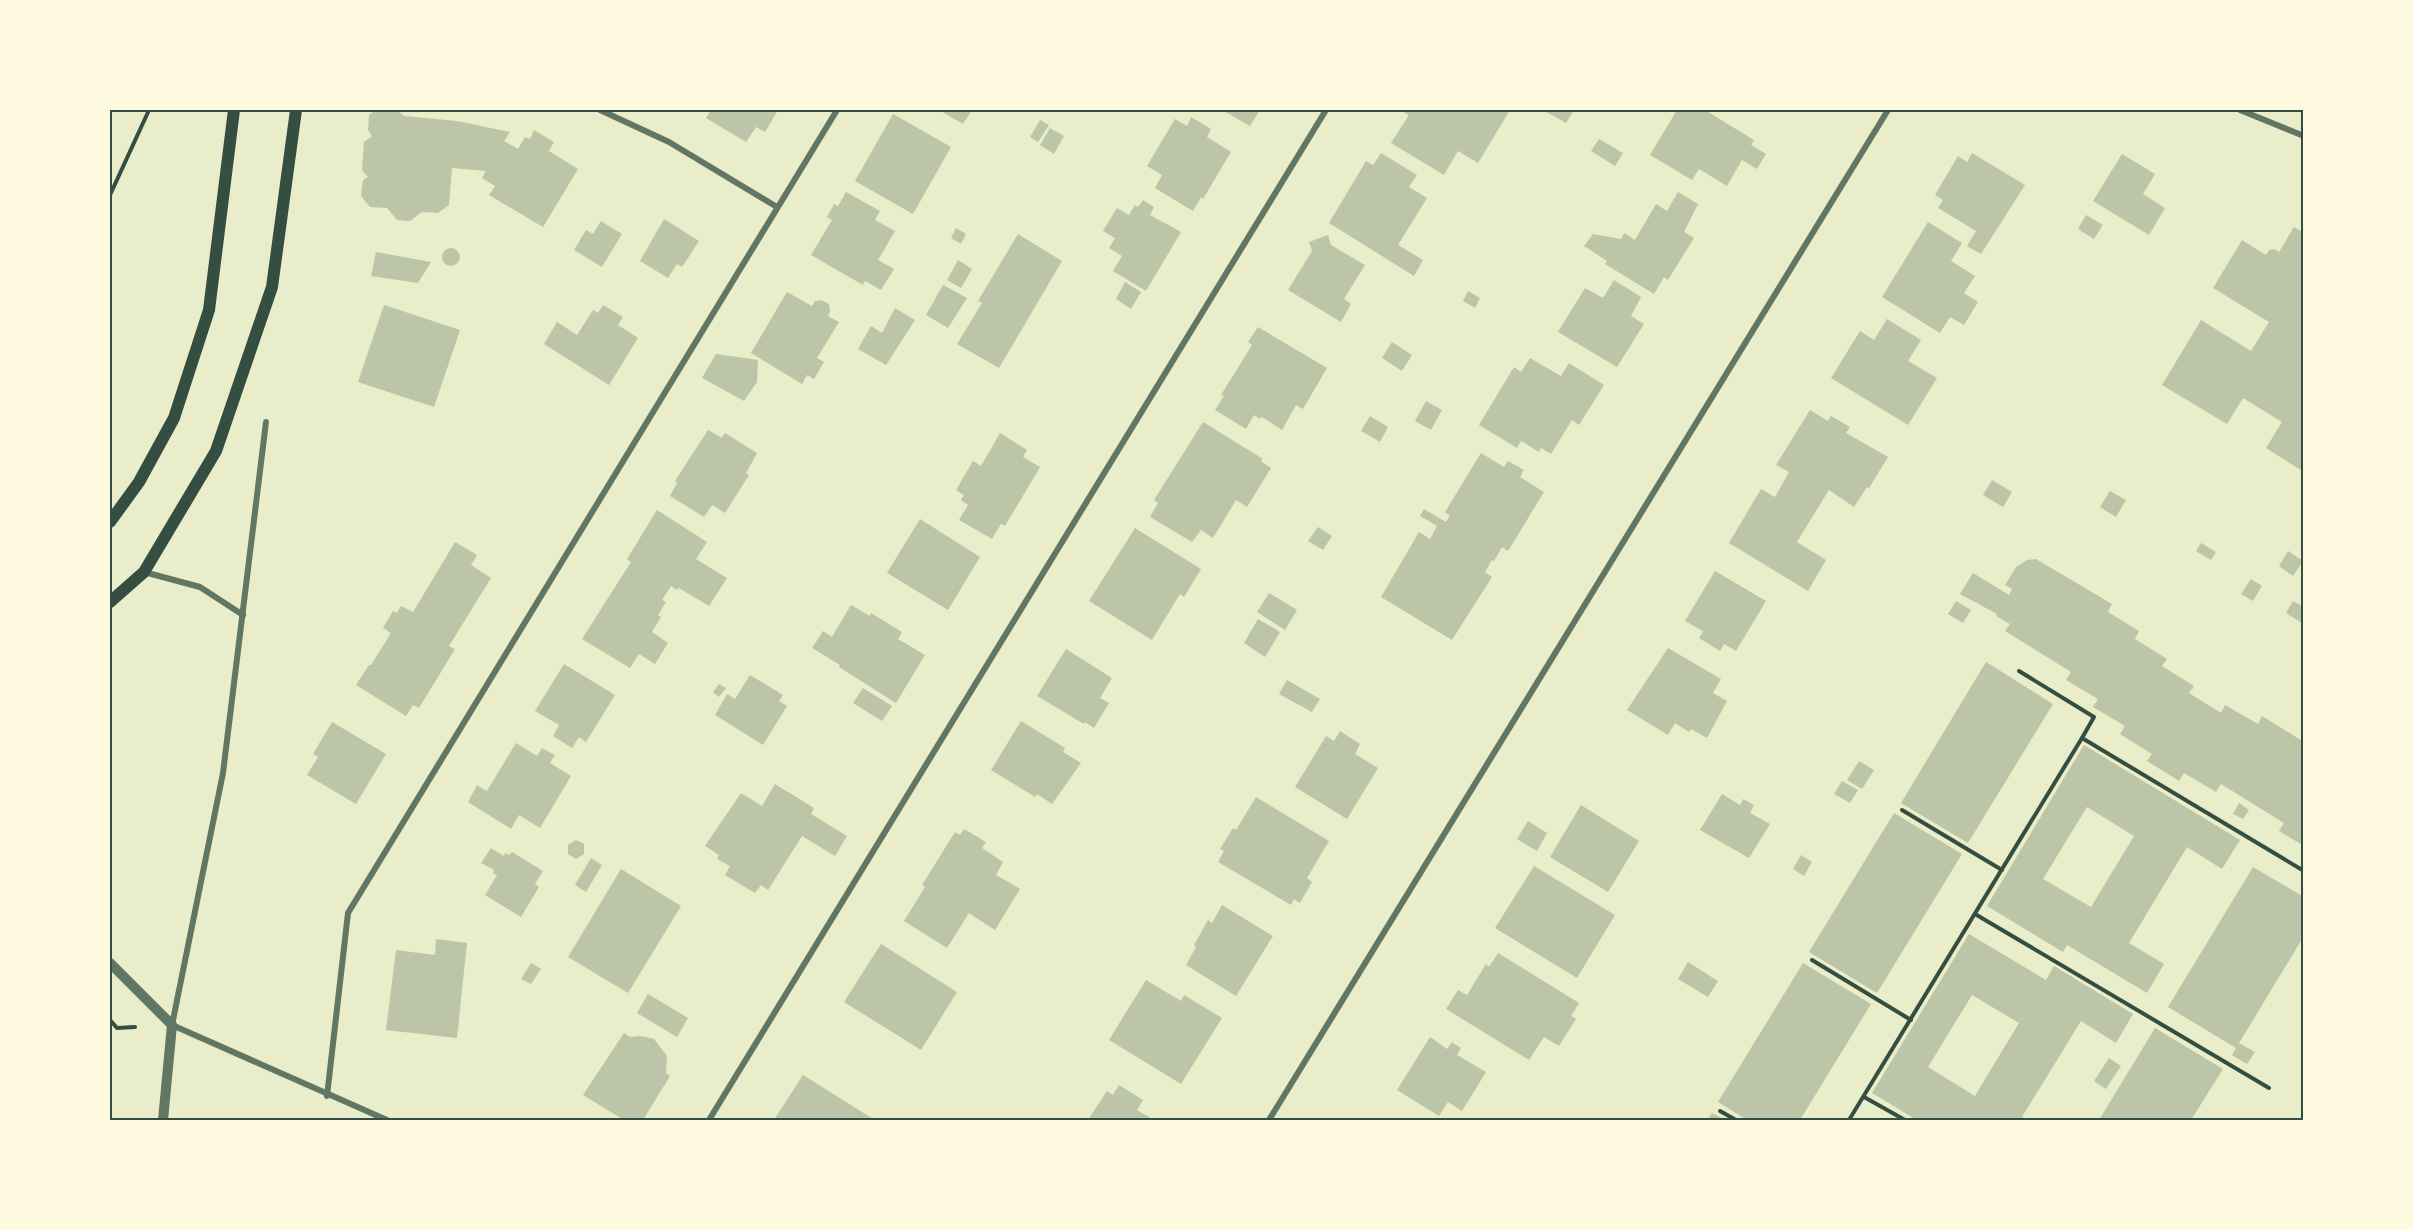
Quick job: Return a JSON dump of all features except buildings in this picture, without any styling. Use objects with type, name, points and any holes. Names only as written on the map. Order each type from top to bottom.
[{"type":"main road","points":[[110,522],[139,482],[174,418],[209,310],[234,110]]},
{"type":"main road","points":[[110,602],[144,572],[216,451],[272,287],[296,110]]},
{"type":"street","points":[[600,110],[669,142],[777,207]]},
{"type":"street","points":[[327,1096],[348,913],[837,110]]},
{"type":"street","points":[[709,1120],[1326,110]]},
{"type":"street","points":[[1269,1120],[1888,110]]},
{"type":"street","points":[[2240,110],[2304,136]]},
{"type":"street","points":[[163,1120],[172,1025],[223,773],[266,422]]},
{"type":"street","points":[[144,572],[200,587],[243,615]]},
{"type":"street","points":[[110,963],[172,1025],[327,1096],[387,1120]]},
{"type":"path","points":[[110,195],[149,110]]},
{"type":"path","points":[[1849,1120],[2094,717],[2019,671]]},
{"type":"path","points":[[2082,738],[2304,872]]},
{"type":"path","points":[[1902,810],[2002,870]]},
{"type":"path","points":[[1975,914],[2269,1088]]},
{"type":"path","points":[[1812,960],[1911,1020]]},
{"type":"path","points":[[1864,1096],[1905,1120]]},
{"type":"path","points":[[1720,1111],[1736,1120]]}]
